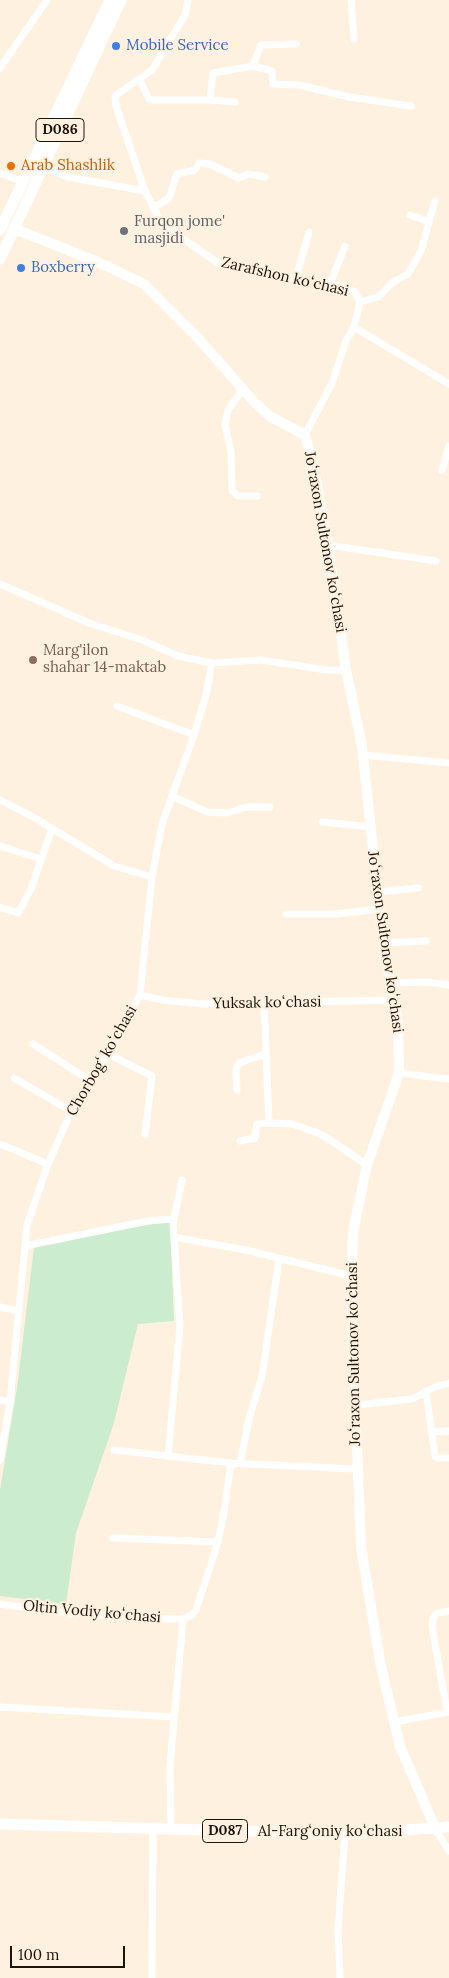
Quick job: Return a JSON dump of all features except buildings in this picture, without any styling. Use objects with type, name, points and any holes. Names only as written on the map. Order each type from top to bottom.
[{"type":"main road","name":"D086","points":[[0,230],[110,0]]},
{"type":"main road","name":"D086","points":[[0,259],[121,0]]},
{"type":"main road","name":"Al-Fargʻoniy koʻchasi","points":[[0,1824],[345,1834],[449,1828]]},
{"type":"street","points":[[0,68],[47,0]]},
{"type":"street","points":[[188,0],[185,15],[152,70],[140,80],[149,99],[153,100],[235,102]]},
{"type":"street","points":[[351,0],[354,39]]},
{"type":"street","points":[[253,66],[261,45],[296,44]]},
{"type":"street","points":[[210,100],[213,73],[253,66],[272,71],[273,84],[299,86],[349,97],[411,106]]},
{"type":"street","name":"Zarafshon koʻchasi","points":[[140,80],[125,87],[115,96],[116,106],[145,191],[163,225],[220,265],[330,284],[355,292],[360,302],[354,327],[346,341],[332,382],[305,435]]},
{"type":"street","points":[[153,208],[169,198],[177,174],[195,170],[199,163],[210,164],[240,178],[248,174],[265,177]]},
{"type":"street","points":[[43,167],[68,178],[145,191]]},
{"type":"street","points":[[0,173],[23,182]]},
{"type":"street","points":[[360,302],[378,297],[393,282],[408,274],[421,251],[435,201]]},
{"type":"street","points":[[410,215],[429,222]]},
{"type":"street","name":"Joʻraxon Sultonov koʻchasi","points":[[15,229],[98,262],[144,284],[197,337],[243,389],[271,417],[305,435],[313,463],[328,545],[346,670],[363,755],[378,909],[398,1023],[399,1073],[367,1165],[353,1232],[351,1276],[356,1405],[356,1469],[361,1547],[381,1667],[400,1746],[436,1830]]},
{"type":"street","points":[[296,278],[309,232]]},
{"type":"street","points":[[330,284],[346,246]]},
{"type":"street","points":[[354,327],[449,384]]},
{"type":"street","points":[[243,389],[228,410],[224,425],[231,452],[232,491],[238,496],[257,496]]},
{"type":"street","points":[[442,471],[449,446]]},
{"type":"street","points":[[328,545],[436,561]]},
{"type":"street","points":[[0,584],[88,624],[142,640],[178,656],[212,663],[261,660],[327,670],[346,670]]},
{"type":"street","name":"Chorbogʻ koʻchasi","points":[[0,1460],[10,1402],[27,1225],[48,1164],[71,1111],[108,1054],[140,995],[152,877],[162,824],[194,735],[206,695],[212,663]]},
{"type":"street","points":[[117,706],[194,735]]},
{"type":"street","points":[[363,755],[449,763]]},
{"type":"street","points":[[172,796],[206,812],[228,813],[246,807],[270,807]]},
{"type":"street","points":[[0,800],[52,828],[114,866],[152,877]]},
{"type":"street","points":[[322,822],[370,827]]},
{"type":"street","points":[[0,907],[18,913],[31,889],[52,828]]},
{"type":"street","points":[[0,846],[41,859]]},
{"type":"street","points":[[377,892],[418,888]]},
{"type":"street","points":[[286,914],[336,914],[378,909]]},
{"type":"street","points":[[383,943],[426,941]]},
{"type":"street","points":[[390,982],[427,982],[449,985]]},
{"type":"street","name":"Yuksak koʻchasi","points":[[140,995],[162,1000],[204,1004],[395,1000]]},
{"type":"street","points":[[264,1003],[268,1123]]},
{"type":"street","points":[[33,1044],[91,1081]]},
{"type":"street","points":[[108,1054],[152,1076],[145,1134]]},
{"type":"street","points":[[237,1090],[236,1069],[239,1063],[265,1054]]},
{"type":"street","points":[[399,1073],[449,1078]]},
{"type":"street","points":[[14,1078],[71,1111]]},
{"type":"street","points":[[240,1140],[255,1138],[257,1124],[292,1124],[329,1139],[367,1165]]},
{"type":"street","points":[[0,1144],[48,1164]]},
{"type":"street","points":[[168,1456],[180,1326],[174,1219],[182,1180]]},
{"type":"street","points":[[25,1246],[148,1221],[174,1219]]},
{"type":"street","points":[[174,1237],[246,1250],[280,1260],[351,1276]]},
{"type":"street","points":[[240,1463],[249,1419],[262,1376],[280,1260]]},
{"type":"street","points":[[0,1307],[18,1311]]},
{"type":"street","points":[[356,1405],[412,1399],[426,1391],[449,1383]]},
{"type":"street","points":[[426,1391],[436,1458],[449,1458]]},
{"type":"street","points":[[0,1400],[10,1402]]},
{"type":"street","points":[[431,1432],[449,1431]]},
{"type":"street","points":[[114,1450],[231,1463],[356,1469]]},
{"type":"street","name":"Oltin Vodiy koʻchasi","points":[[0,1604],[66,1613],[158,1619],[183,1619],[192,1614],[196,1610],[218,1542],[231,1463]]},
{"type":"street","points":[[113,1538],[218,1542]]},
{"type":"street","points":[[394,1722],[448,1712],[432,1626],[433,1618],[437,1613],[449,1611]]},
{"type":"street","name":"Oltin Vodiy koʻchasi","points":[[170,1830],[170,1766],[183,1619]]},
{"type":"street","points":[[0,1707],[174,1717]]},
{"type":"street","points":[[152,1978],[153,1829]]},
{"type":"street","points":[[436,1830],[449,1851]]},
{"type":"street","points":[[340,1978],[338,1928],[345,1834]]},
{"type":"green space","points":[[170,1221],[174,1321],[138,1324],[114,1423],[76,1533],[66,1604],[0,1596],[0,1490],[17,1388],[34,1247],[90,1234]]},
{"type":"place","name":"Mobile Service","points":[[116,46]]},
{"type":"place","name":"Arab Shashlik","points":[[11,166]]},
{"type":"place","name":"Furqon jome' masjidi","points":[[124,231]]},
{"type":"place","name":"Boxberry","points":[[21,268]]},
{"type":"place","name":"Marg'ilon shahar 14-maktab","points":[[33,660]]}]
